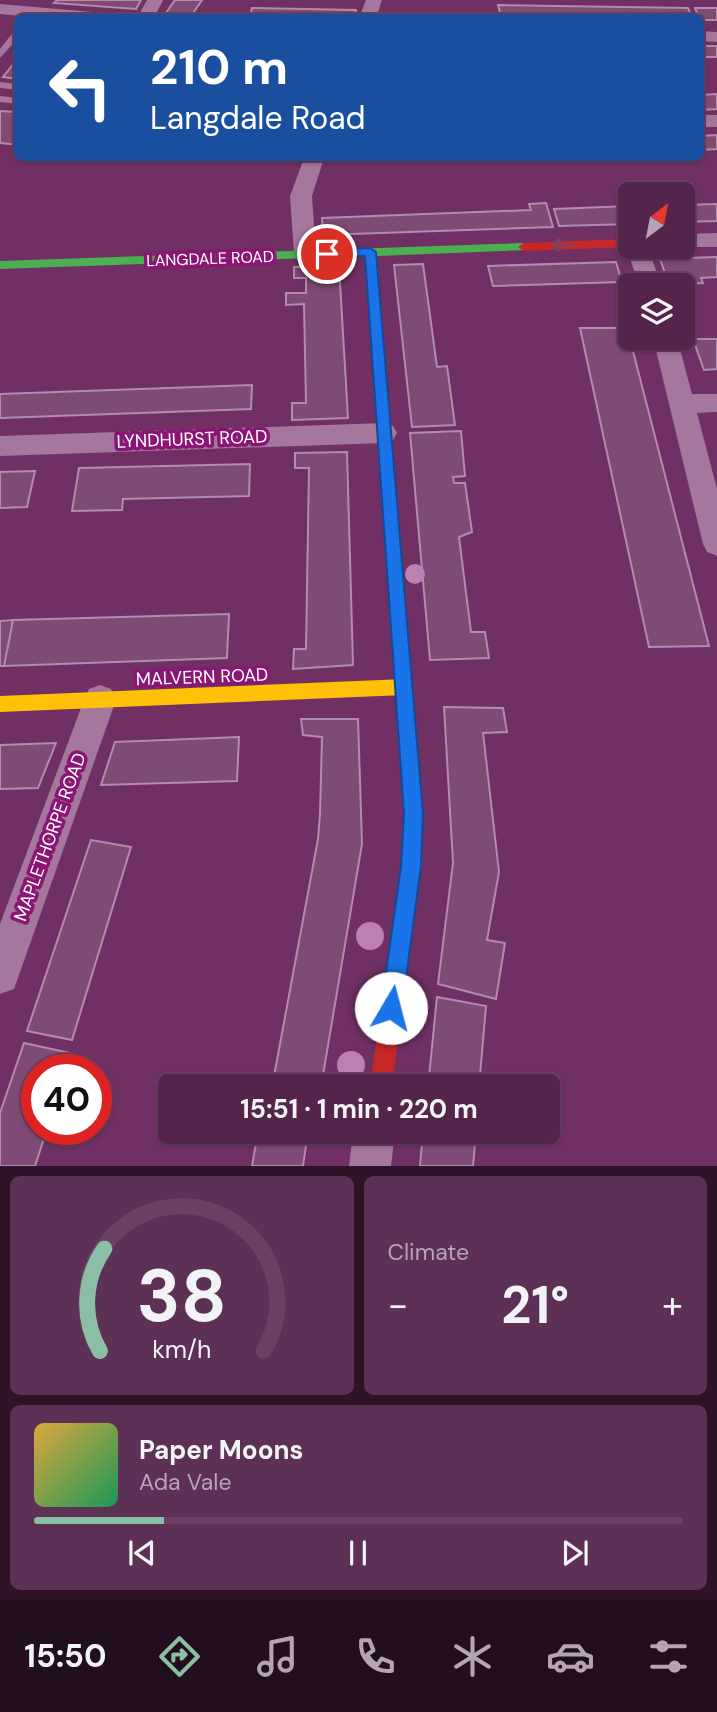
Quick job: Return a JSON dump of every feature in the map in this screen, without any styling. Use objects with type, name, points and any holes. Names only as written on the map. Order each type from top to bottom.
[{"type":"street","points":[[0,9],[28,14]]},
{"type":"street","points":[[305,254],[301,196],[313,161]]},
{"type":"street","points":[[695,241],[717,240]]},
{"type":"street","name":"LANGDALE ROAD","points":[[0,265],[618,243]]},
{"type":"street","points":[[370,252],[414,833],[383,1074]]},
{"type":"street","points":[[668,350],[717,544]]},
{"type":"street","points":[[682,404],[717,403]]},
{"type":"street","name":"LYNDHURST ROAD","points":[[0,446],[384,433]]},
{"type":"street","name":"MALVERN ROAD","points":[[0,704],[405,687]]},
{"type":"street","name":"MAPLETHORPE ROAD","points":[[0,975],[100,700]]},
{"type":"street","points":[[370,1166],[373,1144]]},
{"type":"lane","points":[[0,55],[14,37]]},
{"type":"building","points":[[57,0],[141,0],[136,9],[54,3]]},
{"type":"building","points":[[175,0],[202,0],[192,14],[166,13]]},
{"type":"building","points":[[498,5],[688,8],[690,14],[500,14]]},
{"type":"building","points":[[252,8],[356,10],[356,14],[251,14]]},
{"type":"building","points":[[695,8],[717,8],[717,20],[704,20],[704,14],[698,14]]},
{"type":"building","points":[[704,46],[717,46],[717,57],[704,57]]},
{"type":"building","points":[[14,63],[14,78],[3,77]]},
{"type":"building","points":[[717,94],[717,109],[704,110],[704,95]]},
{"type":"building","points":[[0,111],[14,112],[14,145],[0,143]]},
{"type":"building","points":[[717,135],[717,149],[704,150],[704,136]]},
{"type":"building","points":[[546,203],[553,227],[323,235],[322,218],[531,210],[529,204]]},
{"type":"building","points":[[717,204],[717,221],[695,222],[695,205]]},
{"type":"building","points":[[618,206],[618,224],[559,226],[554,209]]},
{"type":"building","points":[[717,257],[717,277],[701,278],[703,283],[695,283],[695,273],[665,273],[660,259],[695,259]]},
{"type":"building","points":[[616,262],[619,273],[618,282],[493,286],[488,266]]},
{"type":"building","points":[[423,264],[437,367],[447,366],[455,425],[412,427],[394,265]]},
{"type":"building","points":[[339,266],[348,418],[292,420],[292,403],[306,403],[304,304],[286,305],[286,293],[306,293],[306,278],[294,278],[294,267]]},
{"type":"building","points":[[580,328],[618,328],[618,350],[633,350],[709,646],[649,647]]},
{"type":"building","points":[[695,339],[717,339],[717,369],[704,370]]},
{"type":"building","points":[[252,385],[251,409],[0,418],[0,394]]},
{"type":"building","points":[[461,431],[465,476],[453,477],[454,483],[465,483],[472,532],[459,537],[471,632],[485,632],[489,658],[430,660],[410,433]]},
{"type":"building","points":[[347,452],[353,665],[293,669],[294,649],[306,649],[309,468],[295,468],[295,453]]},
{"type":"building","points":[[250,464],[249,496],[123,499],[122,510],[72,511],[79,468]]},
{"type":"building","points":[[35,471],[27,507],[0,508],[0,472]]},
{"type":"building","points":[[229,614],[227,658],[4,666],[13,620]]},
{"type":"building","points":[[13,620],[4,666],[0,666],[0,621]]},
{"type":"building","points":[[444,707],[503,708],[507,732],[483,733],[499,872],[487,940],[505,943],[496,999],[438,984],[453,863]]},
{"type":"building","points":[[301,719],[358,719],[362,844],[323,1074],[274,1074],[318,839],[322,737],[303,735]]},
{"type":"building","points":[[239,737],[237,781],[101,785],[115,742]]},
{"type":"building","points":[[56,743],[38,788],[0,789],[0,745]]},
{"type":"building","points":[[91,840],[131,847],[72,1040],[27,1031]]},
{"type":"building","points":[[437,997],[486,1006],[480,1074],[429,1074]]},
{"type":"building","points":[[24,1043],[70,1053],[21,1054],[21,1145],[42,1145],[35,1166],[0,1166],[0,1113]]},
{"type":"building","points":[[256,1144],[306,1144],[303,1166],[252,1166]]},
{"type":"building","points":[[422,1144],[475,1144],[473,1166],[420,1166]]},
{"type":"traffic: fast","points":[[0,265],[524,247]]},
{"type":"traffic: fast","points":[[371,252],[398,620]]},
{"type":"traffic: slow","points":[[0,704],[405,687]]},
{"type":"traffic: jam","points":[[524,247],[618,243]]},
{"type":"traffic: jam","points":[[383,1074],[411,866],[413,814],[398,620]]},
{"type":"route","points":[[327,254],[370,252],[414,833],[391,1008]]}]
